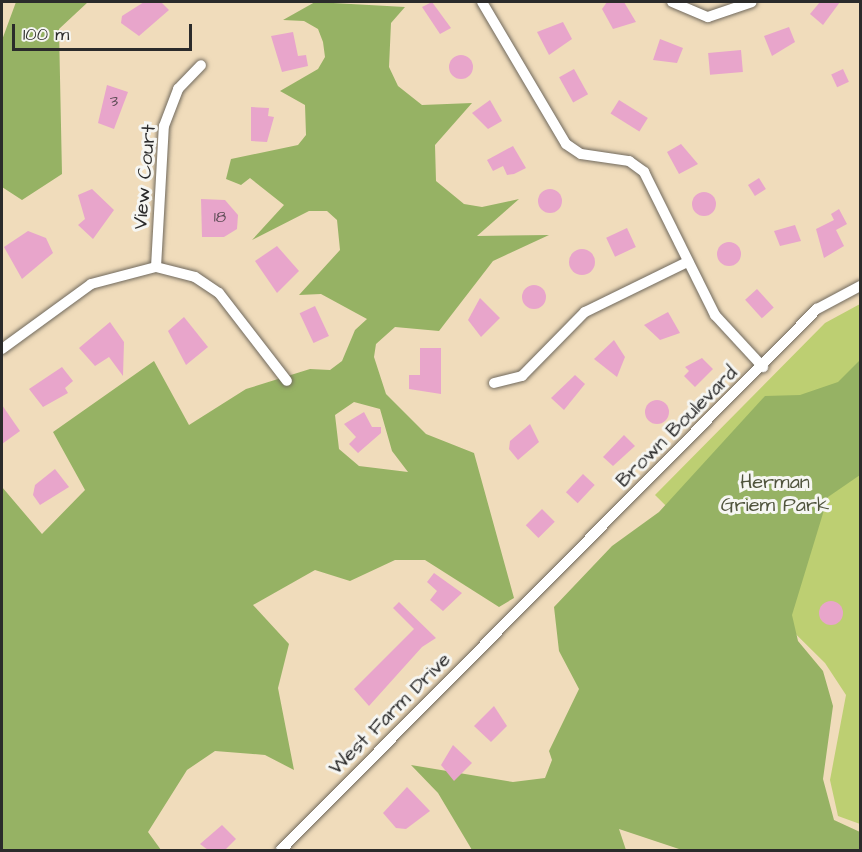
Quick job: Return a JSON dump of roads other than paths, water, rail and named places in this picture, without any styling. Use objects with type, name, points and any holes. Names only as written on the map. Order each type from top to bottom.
[{"type":"street","points":[[482,2],[553,130],[581,154],[629,161],[645,172],[687,262],[715,315],[763,367]]},
{"type":"street","points":[[672,2],[708,17],[752,2]]},
{"type":"street","name":"View Court","points":[[156,267],[164,126],[178,89],[201,65]]},
{"type":"street","points":[[494,383],[522,376],[585,312],[687,262]]},
{"type":"street","points":[[2,349],[91,284],[156,267],[195,277],[219,293],[286,381]]},
{"type":"street","name":"Brown Boulevard","points":[[524,604],[763,367],[817,309],[861,286]]},
{"type":"street","name":"West Farm Drive","points":[[281,850],[524,604]]},
{"type":"park label","name":"Herman Griem Park","points":[[775,494]]}]
